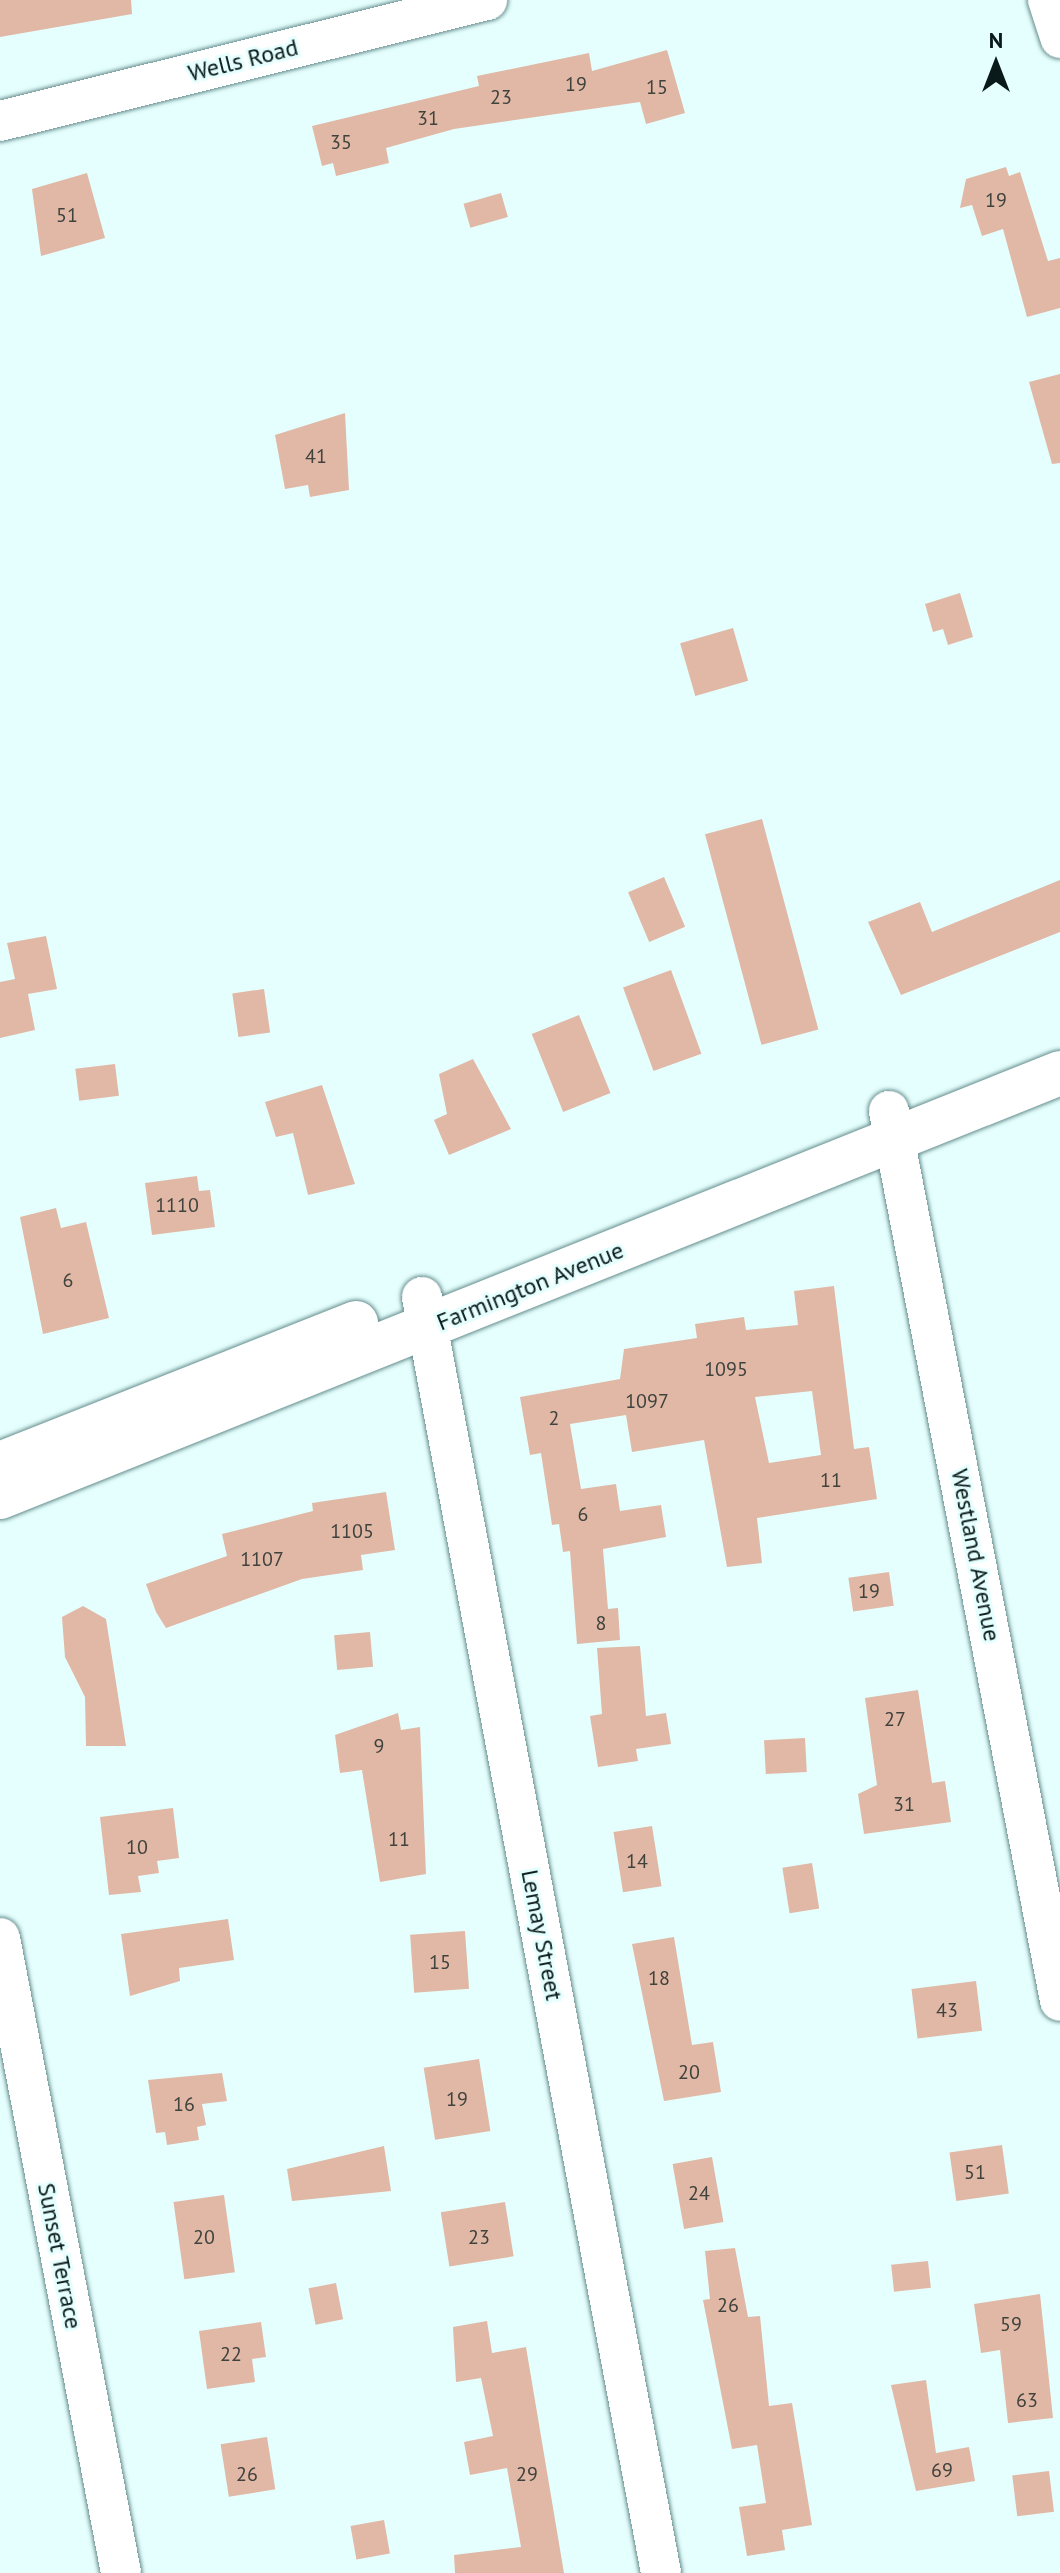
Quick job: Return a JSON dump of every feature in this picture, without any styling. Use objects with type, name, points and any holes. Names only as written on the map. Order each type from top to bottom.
[{"type":"main road","name":"Farmington Avenue","points":[[0,1497],[425,1312],[892,1125],[1060,1042]]},
{"type":"main road","name":"Farmington Avenue","points":[[892,1125],[1060,1073]]},
{"type":"main road","name":"Farmington Avenue","points":[[0,1464],[425,1312]]},
{"type":"street","name":"Wells Road","points":[[0,121],[487,0]]},
{"type":"street","points":[[1048,0],[1060,38]]},
{"type":"street","name":"Westland Avenue","points":[[892,1125],[1060,2001]]},
{"type":"street","name":"Lemay Street","points":[[425,1312],[661,2573]]},
{"type":"street","name":"Sunset Terrace","points":[[0,1938],[121,2573]]},
{"type":"building","points":[[0,0],[131,0],[132,14],[0,37]]},
{"type":"building","points":[[667,50],[685,113],[646,124],[640,102],[563,113],[454,129],[386,148],[389,163],[336,176],[333,163],[322,166],[312,126],[479,86],[477,76],[589,53],[592,71]]},
{"type":"building","points":[[1006,167],[1009,176],[1020,172],[1048,261],[1060,258],[1060,308],[1027,317],[1003,229],[982,236],[972,205],[960,208],[966,179]]},
{"type":"building","points":[[87,173],[105,238],[41,256],[32,189]]},
{"type":"building","points":[[501,193],[508,217],[470,228],[464,204]]},
{"type":"building","points":[[1060,374],[1060,463],[1052,464],[1029,382]]},
{"type":"building","points":[[345,413],[349,490],[310,497],[308,485],[285,489],[275,435]]},
{"type":"building","points":[[960,593],[973,637],[948,645],[943,629],[933,632],[925,604]]},
{"type":"building","points":[[733,628],[748,681],[695,696],[680,643]]},
{"type":"building","points":[[762,819],[818,1030],[761,1045],[705,834]]},
{"type":"building","points":[[664,877],[685,927],[649,942],[628,892]]},
{"type":"building","points":[[1060,880],[1060,932],[901,995],[868,922],[920,902],[932,932]]},
{"type":"building","points":[[46,936],[57,989],[28,994],[35,1030],[0,1038],[0,982],[15,979],[7,943]]},
{"type":"building","points":[[671,970],[701,1054],[654,1071],[623,987]]},
{"type":"building","points":[[264,989],[270,1033],[238,1037],[232,993]]},
{"type":"building","points":[[579,1015],[610,1093],[563,1112],[532,1034]]},
{"type":"building","points":[[473,1059],[511,1129],[449,1155],[434,1120],[447,1114],[439,1074]]},
{"type":"building","points":[[115,1064],[119,1096],[79,1101],[75,1069]]},
{"type":"building","points":[[322,1085],[355,1184],[308,1195],[293,1133],[276,1137],[265,1102]]},
{"type":"building","points":[[197,1176],[199,1191],[210,1190],[215,1227],[152,1235],[145,1183]]},
{"type":"building","points":[[56,1208],[61,1228],[86,1222],[109,1318],[43,1334],[20,1217]]},
{"type":"building","points":[[834,1286],[854,1449],[869,1447],[877,1499],[757,1518],[762,1563],[727,1567],[704,1440],[632,1452],[626,1415],[570,1424],[581,1489],[616,1484],[620,1511],[661,1505],[666,1537],[603,1549],[608,1609],[618,1608],[620,1640],[577,1644],[570,1551],[563,1552],[559,1524],[552,1525],[541,1453],[530,1455],[520,1397],[620,1379],[624,1349],[697,1338],[695,1324],[744,1317],[746,1330],[798,1325],[794,1291]],"holes":[[[812,1391],[821,1455],[769,1463],[755,1397]]]},
{"type":"building","points":[[386,1492],[395,1550],[361,1555],[363,1570],[302,1579],[166,1628],[156,1612],[146,1584],[227,1556],[222,1534],[313,1511],[312,1503]]},
{"type":"building","points":[[889,1572],[894,1606],[853,1611],[848,1578]]},
{"type":"building","points":[[83,1606],[106,1619],[126,1746],[86,1746],[85,1697],[65,1657],[62,1617]]},
{"type":"building","points":[[370,1632],[373,1667],[337,1670],[334,1635]]},
{"type":"building","points":[[640,1646],[646,1716],[666,1713],[671,1744],[636,1749],[638,1761],[598,1767],[590,1716],[602,1714],[597,1648]]},
{"type":"building","points":[[918,1690],[932,1783],[945,1781],[951,1822],[864,1834],[858,1794],[877,1785],[865,1698]]},
{"type":"building","points":[[398,1713],[401,1730],[420,1727],[426,1874],[380,1882],[362,1770],[340,1773],[335,1735]]},
{"type":"building","points":[[805,1738],[807,1772],[766,1774],[764,1740]]},
{"type":"building","points":[[173,1808],[179,1858],[157,1861],[159,1873],[138,1876],[141,1892],[109,1895],[100,1817]]},
{"type":"building","points":[[652,1826],[662,1886],[623,1892],[613,1832]]},
{"type":"building","points":[[812,1863],[819,1908],[790,1913],[782,1868]]},
{"type":"building","points":[[228,1919],[234,1960],[179,1968],[180,1981],[130,1996],[121,1934]]},
{"type":"building","points":[[465,1931],[469,1989],[414,1993],[410,1935]]},
{"type":"building","points":[[674,1937],[692,2045],[713,2042],[721,2092],[664,2101],[632,1944]]},
{"type":"building","points":[[976,1981],[982,2031],[918,2039],[911,1989]]},
{"type":"building","points":[[479,2059],[490,2131],[435,2140],[424,2068]]},
{"type":"building","points":[[222,2073],[227,2101],[202,2104],[206,2125],[197,2127],[199,2140],[167,2145],[165,2132],[156,2133],[148,2080]]},
{"type":"building","points":[[1002,2145],[1009,2194],[956,2201],[950,2152]]},
{"type":"building","points":[[384,2146],[391,2191],[292,2201],[287,2169]]},
{"type":"building","points":[[712,2157],[723,2222],[684,2229],[673,2164]]},
{"type":"building","points":[[224,2195],[235,2272],[184,2279],[173,2202]]},
{"type":"building","points":[[505,2202],[514,2256],[449,2266],[441,2212]]},
{"type":"building","points":[[735,2248],[748,2317],[760,2316],[769,2406],[792,2403],[812,2525],[782,2530],[785,2550],[747,2556],[739,2507],[766,2503],[757,2445],[732,2449],[703,2300],[710,2299],[705,2251]]},
{"type":"building","points":[[928,2261],[931,2288],[894,2292],[891,2265]]},
{"type":"building","points":[[336,2283],[343,2319],[316,2325],[309,2288]]},
{"type":"building","points":[[1040,2294],[1053,2418],[1008,2423],[1000,2350],[981,2353],[974,2304]]},
{"type":"building","points":[[487,2321],[492,2353],[526,2347],[564,2573],[455,2573],[454,2555],[521,2547],[507,2468],[470,2475],[464,2442],[493,2436],[481,2378],[456,2382],[453,2327]]},
{"type":"building","points":[[261,2322],[266,2357],[252,2359],[255,2382],[207,2389],[199,2331]]},
{"type":"building","points":[[926,2380],[936,2453],[969,2447],[975,2481],[916,2491],[891,2385]]},
{"type":"building","points":[[267,2437],[275,2489],[229,2497],[221,2444]]},
{"type":"building","points":[[1049,2471],[1054,2512],[1017,2516],[1012,2476]]},
{"type":"building","points":[[384,2520],[390,2553],[356,2559],[351,2526]]}]
